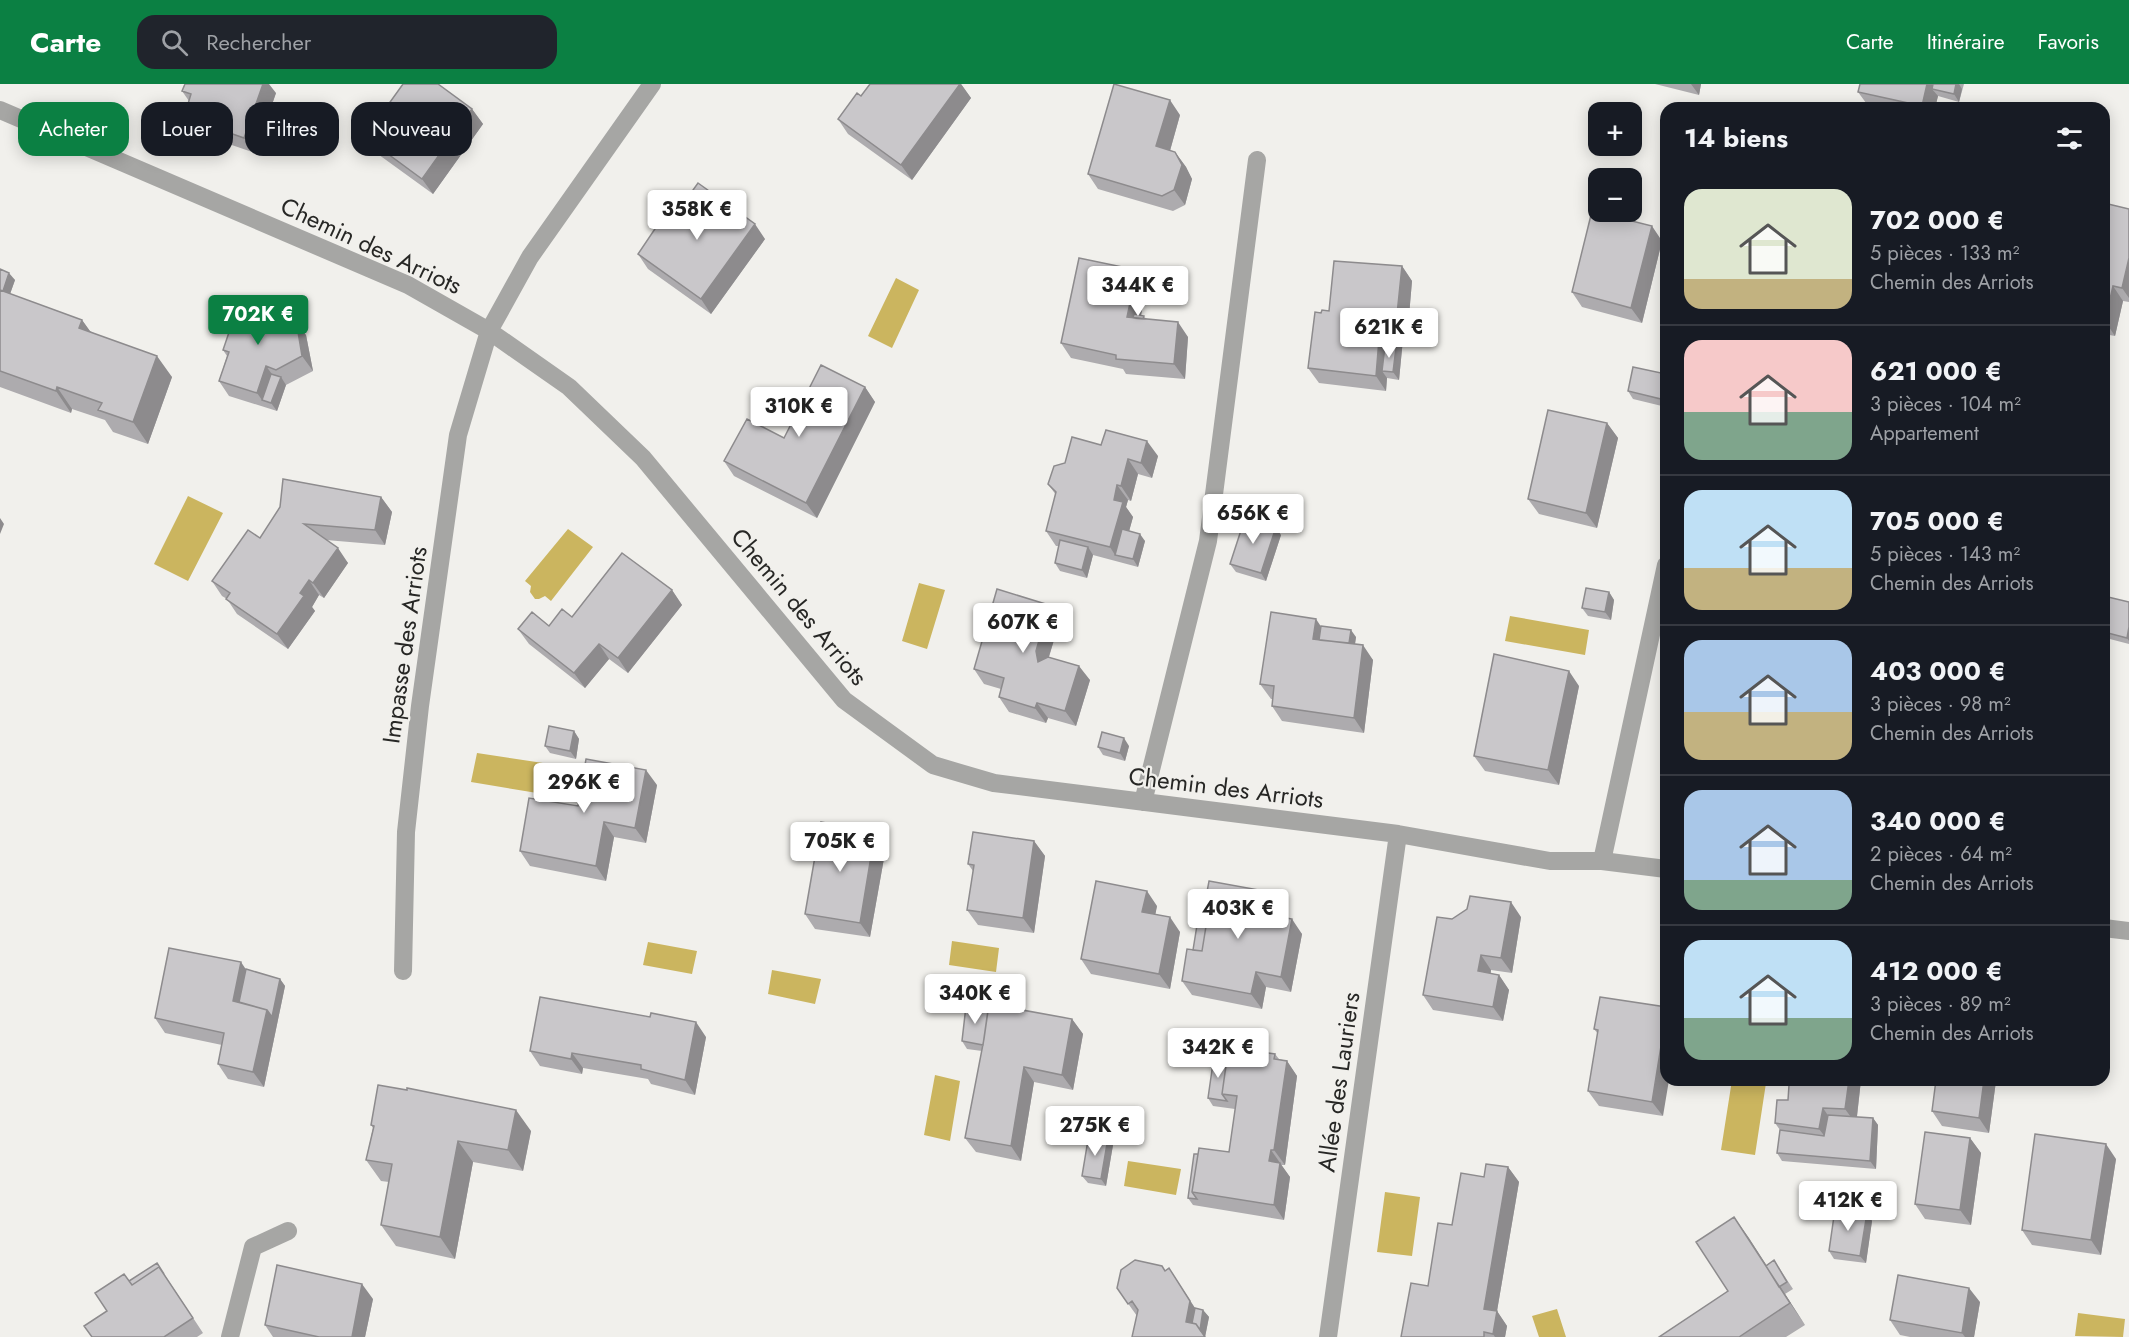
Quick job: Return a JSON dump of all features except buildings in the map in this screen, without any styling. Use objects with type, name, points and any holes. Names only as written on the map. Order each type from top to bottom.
[{"type":"street","name":"Impasse des Arriots","points":[[403,971],[405,832],[420,706],[458,435],[489,331],[530,257],[652,84]]},
{"type":"street","name":"Chemin des Arriots","points":[[0,110],[408,285],[489,331],[569,387],[643,458],[844,700],[933,765],[994,783],[1398,834],[1550,861],[1602,861],[1660,868]]},
{"type":"street","points":[[1143,802],[1208,541],[1257,160]]},
{"type":"street","points":[[1602,861],[1660,593]]},
{"type":"street","name":"Allée des Lauriers","points":[[1328,1337],[1398,834]]},
{"type":"street","points":[[2110,929],[2129,931]]},
{"type":"street","points":[[230,1337],[253,1247],[288,1232]]},
{"type":"shaded area","points":[[896,278],[919,290],[892,348],[868,336]]},
{"type":"shaded area","points":[[188,496],[223,513],[188,581],[154,564]]},
{"type":"shaded area","points":[[568,529],[593,547],[551,601],[545,596],[535,599],[530,592],[531,586],[525,581]]},
{"type":"shaded area","points":[[919,583],[945,590],[927,649],[902,641]]},
{"type":"shaded area","points":[[1510,616],[1589,630],[1585,655],[1505,641]]},
{"type":"shaded area","points":[[477,753],[543,763],[542,770],[548,773],[549,779],[546,785],[538,787],[537,793],[471,782]]},
{"type":"shaded area","points":[[952,941],[999,948],[996,972],[949,965]]},
{"type":"shaded area","points":[[648,942],[697,951],[692,974],[643,965]]},
{"type":"shaded area","points":[[772,970],[821,979],[815,1004],[768,994]]},
{"type":"shaded area","points":[[935,1075],[960,1081],[950,1141],[924,1135]]},
{"type":"shaded area","points":[[1731,1086],[1766,1086],[1755,1155],[1721,1150]]},
{"type":"shaded area","points":[[1128,1161],[1181,1169],[1176,1195],[1124,1186]]},
{"type":"shaded area","points":[[1385,1192],[1420,1197],[1412,1256],[1377,1252]]},
{"type":"shaded area","points":[[1557,1309],[1566,1337],[1539,1337],[1532,1316]]},
{"type":"shaded area","points":[[2078,1313],[2125,1319],[2123,1337],[2075,1336]]}]
